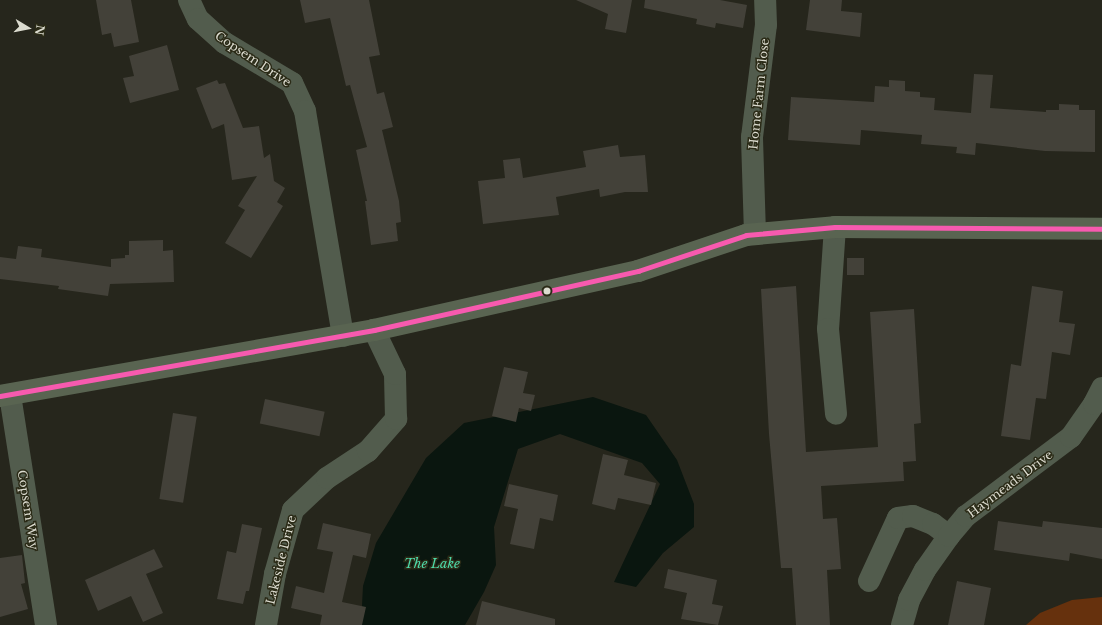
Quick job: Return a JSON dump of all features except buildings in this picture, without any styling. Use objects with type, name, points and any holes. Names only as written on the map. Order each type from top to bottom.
[{"type":"main road","points":[[5,396],[374,330],[638,271],[754,234],[835,227],[1102,229]]},
{"type":"street","name":"Copsem Drive","points":[[189,0],[198,20],[226,43],[292,83],[305,111],[343,336]]},
{"type":"street","name":"Home Farm Close","points":[[754,234],[752,137],[766,25],[765,0]]},
{"type":"street","name":"Home Farm Close","points":[[766,25],[774,0]]},
{"type":"street","points":[[835,227],[828,329],[836,414]]},
{"type":"street","name":"Lakeside Drive","points":[[266,625],[275,574],[293,510],[327,478],[368,451],[396,419],[395,374],[374,330]]},
{"type":"street","name":"Haymeads Drive","points":[[902,625],[909,600],[925,570],[949,536],[966,516],[1071,437],[1094,404],[1102,388]]},
{"type":"street","name":"Copsem Way","points":[[5,396],[46,625]]},
{"type":"street","points":[[869,581],[898,518],[913,516],[933,524],[949,536]]},
{"type":"shaded area","points":[[1102,597],[1102,625],[1026,625],[1040,613],[1072,600]]},
{"type":"water","name":"The Lake","points":[[593,397],[646,415],[677,460],[694,504],[694,527],[663,553],[636,587],[614,582],[660,484],[642,463],[560,434],[518,449],[494,527],[496,565],[484,592],[465,625],[361,625],[363,586],[376,543],[426,458],[464,423]]},
{"type":"transit line","points":[[0,396],[374,330],[638,271],[746,235],[835,227],[1102,229]]}]
